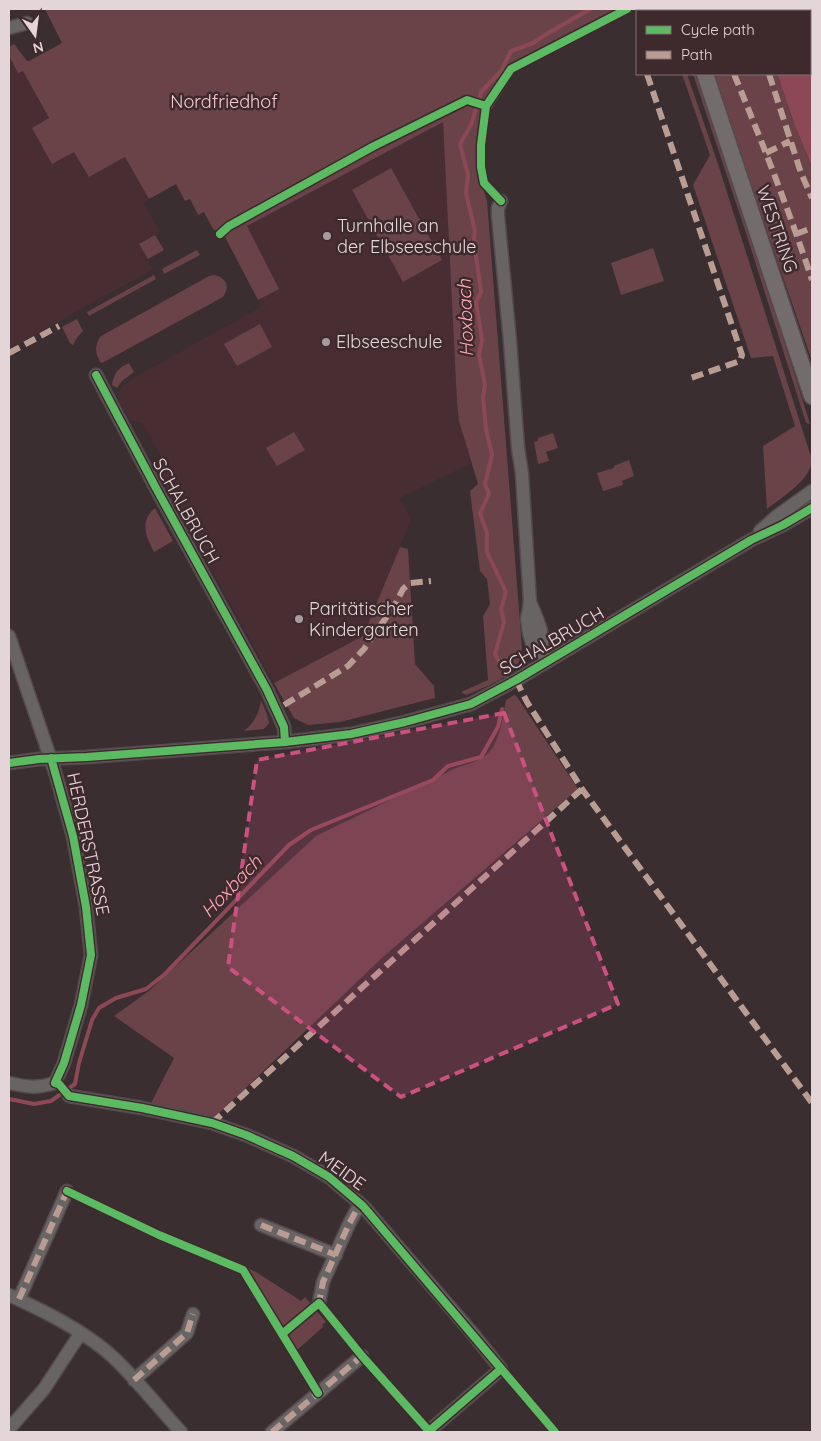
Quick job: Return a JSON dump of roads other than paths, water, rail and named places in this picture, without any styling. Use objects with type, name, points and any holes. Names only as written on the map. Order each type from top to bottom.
[{"type":"main road","name":"WESTRING","points":[[704,75],[812,396]]},
{"type":"street","points":[[9,28],[27,23]]},
{"type":"street","name":"SCHALBRUCH","points":[[501,201],[498,208],[498,216],[518,448],[522,474],[530,602],[527,619],[528,633],[532,643],[544,656]]},
{"type":"street","name":"SCHALBRUCH","points":[[96,375],[266,690],[284,727],[285,742]]},
{"type":"street","name":"SCHALBRUCH","points":[[751,540],[777,516],[812,491]]},
{"type":"street","name":"SCHALBRUCH","points":[[9,763],[51,758],[285,742],[351,734],[472,704],[516,680],[544,656],[812,508]]},
{"type":"street","name":"HERDERSTRASSE","points":[[9,636],[51,758],[73,836],[86,907],[91,955],[81,1005],[64,1063],[55,1083],[30,1088],[9,1083]]},
{"type":"street","name":"MEIDE","points":[[70,1096],[195,1119],[246,1135],[293,1156],[329,1177],[363,1206],[501,1370],[428,1432]]},
{"type":"street","points":[[67,1191],[14,1297],[51,1315],[89,1339],[113,1358],[181,1432]]},
{"type":"street","points":[[319,1303],[323,1282],[356,1211],[363,1206]]},
{"type":"street","points":[[261,1225],[336,1255]]},
{"type":"street","points":[[134,1380],[186,1333],[193,1314]]},
{"type":"street","points":[[9,1429],[44,1389],[80,1334]]},
{"type":"street","points":[[272,1432],[362,1356]]},
{"type":"waterway","name":"Hoxbach","points":[[506,676],[495,654],[504,622],[501,609],[506,592],[487,552],[487,533],[480,513],[489,494],[485,484],[492,455],[486,429],[483,397],[485,385],[479,355],[482,340],[476,302],[481,292],[473,246],[475,231],[466,193],[468,175],[460,144],[471,125],[481,92],[501,71],[511,51],[533,43],[590,9]]},
{"type":"waterway","name":"Hoxbach","points":[[9,1099],[34,1104],[51,1101],[75,1084],[79,1063],[92,1020],[99,1008],[116,998],[146,989],[165,974],[289,845],[311,830],[433,780],[448,766],[481,757],[498,727],[502,709]]},
{"type":"place","name":"Turnhalle an der Elbseeschule","points":[[327,236]]},
{"type":"place","name":"Elbseeschule","points":[[326,342]]},
{"type":"place","name":"Paritätischer Kindergarten","points":[[299,619]]},
{"type":"park label","name":"Nordfriedhof","points":[[224,102]]}]
